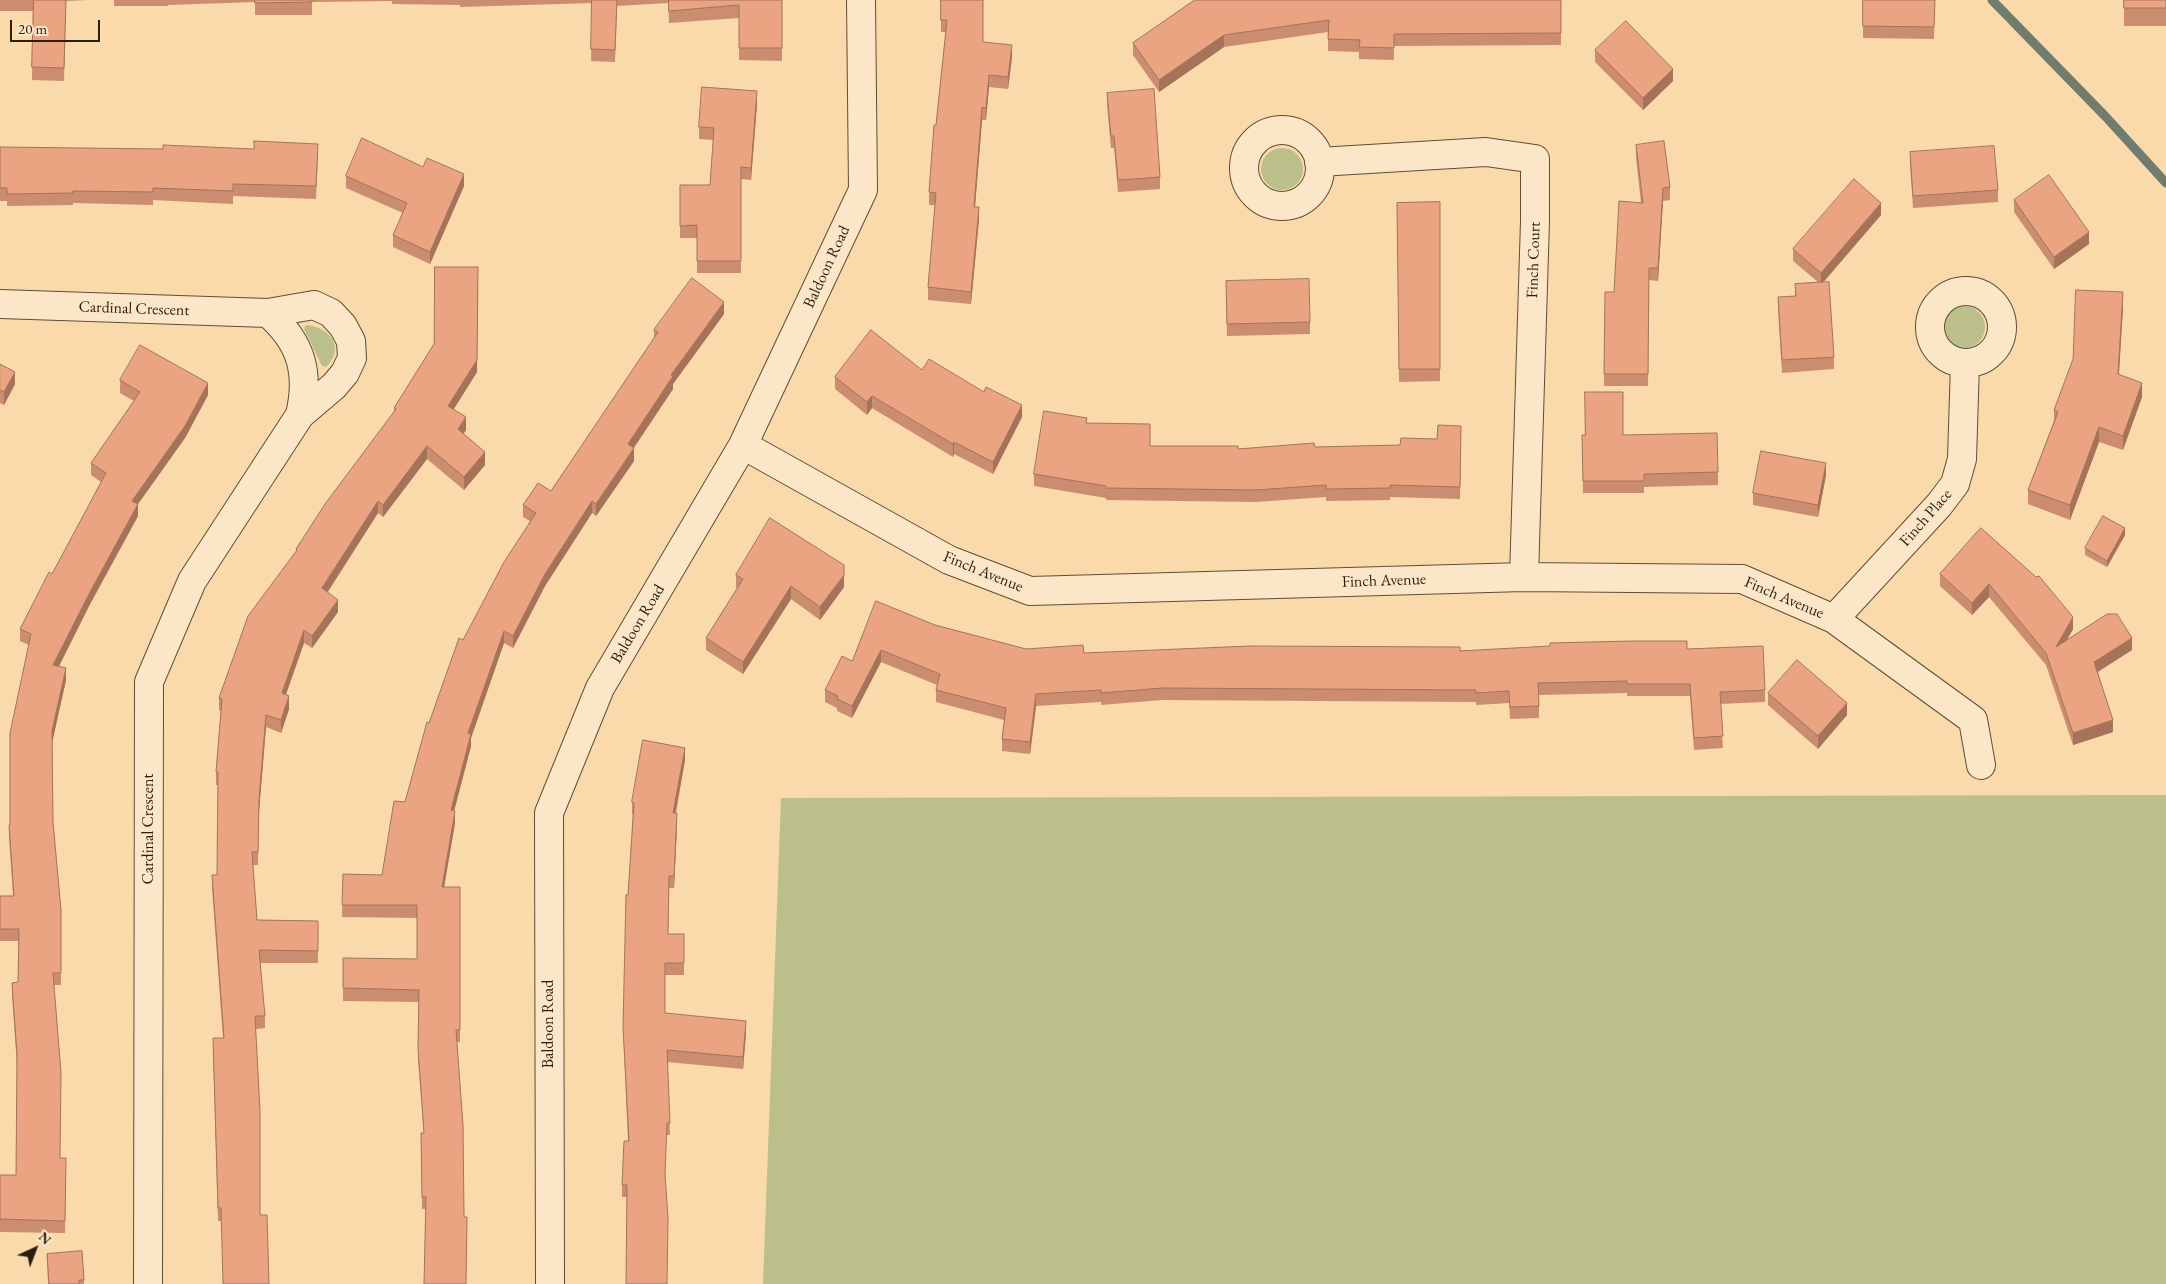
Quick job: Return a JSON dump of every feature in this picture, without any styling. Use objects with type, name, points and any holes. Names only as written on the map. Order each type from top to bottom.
[{"type":"street","name":"Baldoon Road","points":[[550,1284],[549,813],[600,688],[743,446],[863,190],[861,0]]},
{"type":"street","name":"Finch Court","points":[[1319,162],[1486,152],[1534,159],[1535,221],[1524,576]]},
{"type":"street","name":"Cardinal Crescent","points":[[0,304],[268,314],[314,305],[330,313],[343,326],[351,341],[352,358],[345,373],[334,386],[300,414],[192,581],[149,682],[148,1284]]},
{"type":"street","name":"Cardinal Crescent","points":[[268,314],[290,336],[298,354],[305,377],[304,397],[300,414]]},
{"type":"street","name":"Finch Place","points":[[1834,619],[1939,505],[1955,484],[1962,459],[1965,363]]},
{"type":"street","name":"Finch Avenue","points":[[743,446],[949,560],[1030,591],[1524,576],[1742,578],[1834,619],[1973,720],[1981,765]]},
{"type":"green space","points":[[1286,148],[1294,151],[1300,157],[1303,169],[1300,181],[1294,187],[1278,190],[1270,187],[1264,181],[1261,165],[1264,157],[1270,151]]},
{"type":"green space","points":[[1968,306],[1976,309],[1982,315],[1985,327],[1982,339],[1976,345],[1960,348],[1952,345],[1946,339],[1943,323],[1946,315],[1952,309]]},
{"type":"green space","points":[[306,325],[315,327],[328,334],[335,346],[332,360],[326,367],[322,366],[304,329]]},
{"type":"green space","points":[[2166,795],[2166,1284],[763,1284],[781,798]]},
{"type":"building","points":[[34,0],[66,0],[64,68],[32,67]]},
{"type":"building","points":[[255,0],[312,0],[312,2],[255,3]]},
{"type":"building","points":[[592,0],[617,0],[615,50],[591,49]]},
{"type":"building","points":[[669,0],[782,0],[782,48],[739,48],[739,5],[669,11]]},
{"type":"building","points":[[941,0],[983,0],[983,42],[1012,45],[1008,77],[989,75],[986,108],[982,107],[974,207],[979,207],[971,292],[928,287],[936,193],[929,192],[934,125],[936,125],[947,20],[941,20]]},
{"type":"building","points":[[1195,0],[1561,0],[1561,33],[1394,34],[1394,48],[1359,47],[1360,40],[1328,39],[1329,20],[1224,35],[1159,80],[1133,43]]},
{"type":"building","points":[[1863,0],[1935,0],[1934,27],[1863,26]]},
{"type":"building","points":[[2124,0],[2166,0],[2166,8],[2124,8]]},
{"type":"building","points":[[1626,21],[1673,69],[1643,98],[1595,50]]},
{"type":"building","points":[[702,87],[757,91],[751,168],[741,167],[741,261],[697,261],[697,225],[680,226],[680,185],[710,185],[714,128],[699,127]]},
{"type":"building","points":[[1154,89],[1160,177],[1118,180],[1114,136],[1111,136],[1107,93]]},
{"type":"building","points":[[362,138],[423,167],[427,158],[464,174],[430,252],[393,235],[407,203],[346,176]]},
{"type":"building","points":[[254,141],[318,144],[316,186],[233,184],[233,191],[153,188],[153,192],[73,191],[73,193],[7,194],[7,188],[0,188],[0,147],[163,149],[163,145],[254,149]]},
{"type":"building","points":[[1664,141],[1670,187],[1663,188],[1658,268],[1649,268],[1648,374],[1604,374],[1605,292],[1614,292],[1619,201],[1643,203],[1636,145]]},
{"type":"building","points":[[1994,146],[1998,190],[1913,196],[1910,152]]},
{"type":"building","points":[[2049,175],[2089,232],[2054,257],[2014,200]]},
{"type":"building","points":[[1854,179],[1881,203],[1821,273],[1793,249]]},
{"type":"building","points":[[1440,202],[1440,369],[1399,369],[1397,203]]},
{"type":"building","points":[[435,267],[478,267],[477,360],[448,406],[466,417],[458,429],[485,452],[464,477],[427,446],[383,505],[378,501],[322,588],[338,600],[312,636],[304,630],[282,693],[289,696],[281,720],[266,715],[259,799],[258,852],[252,852],[257,920],[318,921],[318,951],[259,950],[265,1016],[255,1016],[260,1111],[260,1215],[267,1215],[269,1284],[223,1284],[221,1208],[218,1208],[213,1038],[224,1038],[212,875],[217,875],[218,772],[216,772],[222,699],[219,698],[248,616],[297,550],[325,504],[396,409],[394,408],[434,344]]},
{"type":"building","points":[[692,278],[724,302],[671,375],[673,376],[628,444],[634,448],[596,504],[592,501],[545,574],[513,636],[504,631],[468,733],[471,734],[451,810],[455,811],[442,887],[460,887],[460,1030],[456,1030],[463,1125],[464,1217],[467,1217],[466,1284],[424,1284],[426,1197],[422,1197],[421,1133],[424,1133],[418,1048],[419,990],[343,988],[343,958],[417,959],[417,905],[342,905],[343,874],[382,875],[394,801],[405,802],[427,722],[429,723],[459,638],[463,640],[504,562],[536,513],[523,505],[538,483],[551,491],[658,332],[654,330]]},
{"type":"building","points":[[1309,279],[1310,322],[1227,324],[1226,281]]},
{"type":"building","points":[[1829,282],[1834,357],[1782,360],[1778,297],[1796,296],[1795,284]]},
{"type":"building","points":[[2076,290],[2123,292],[2118,374],[2142,383],[2123,436],[2099,427],[2070,505],[2028,490],[2058,412],[2054,410],[2073,359]]},
{"type":"building","points":[[871,330],[922,370],[929,359],[984,392],[986,387],[1022,405],[993,462],[954,442],[953,444],[872,396],[867,402],[835,377]]},
{"type":"building","points":[[140,345],[208,383],[185,426],[132,501],[138,504],[53,665],[66,668],[52,731],[53,822],[61,910],[61,973],[53,973],[61,1073],[60,1158],[66,1158],[65,1221],[0,1219],[0,1175],[16,1175],[17,1055],[12,983],[18,982],[19,929],[0,929],[0,896],[14,896],[9,825],[10,733],[31,634],[20,629],[49,572],[52,574],[106,473],[91,463],[140,392],[120,380]]},
{"type":"building","points":[[0,364],[15,372],[4,392],[0,390]]},
{"type":"building","points":[[1585,392],[1623,392],[1623,435],[1717,433],[1718,472],[1644,474],[1644,481],[1583,481],[1582,435],[1585,435]]},
{"type":"building","points":[[1044,411],[1087,418],[1086,423],[1150,424],[1150,446],[1238,446],[1238,449],[1314,443],[1315,447],[1400,445],[1401,438],[1437,439],[1438,425],[1461,426],[1460,487],[1390,485],[1390,488],[1326,489],[1326,485],[1256,490],[1106,488],[1106,486],[1034,474]]},
{"type":"building","points":[[1761,451],[1826,463],[1818,505],[1753,493]]},
{"type":"building","points":[[2103,516],[2125,528],[2107,561],[2085,548]]},
{"type":"building","points":[[770,518],[844,565],[844,575],[820,607],[791,586],[743,662],[706,638],[743,579],[736,575]]},
{"type":"building","points":[[1981,528],[2036,577],[2039,576],[2073,617],[2056,647],[2107,614],[2117,614],[2132,638],[2094,662],[2113,720],[2073,733],[2046,653],[1989,584],[1972,603],[1940,574]]},
{"type":"building","points":[[876,601],[935,625],[1026,649],[1083,645],[1084,653],[1250,646],[1460,647],[1460,651],[1550,646],[1550,643],[1632,641],[1687,641],[1687,649],[1763,646],[1765,690],[1720,692],[1723,736],[1694,738],[1690,684],[1627,684],[1627,681],[1538,683],[1539,706],[1510,707],[1509,691],[1476,693],[1476,690],[1162,688],[1101,693],[1101,690],[1036,694],[1030,742],[1002,739],[1006,708],[936,690],[940,674],[881,650],[852,706],[837,699],[838,696],[825,690],[842,656],[852,661]]},
{"type":"building","points":[[1797,660],[1847,703],[1818,736],[1768,693]]},
{"type":"building","points":[[643,740],[685,748],[673,813],[677,813],[674,876],[669,876],[668,934],[684,934],[684,963],[665,963],[665,1013],[746,1021],[743,1057],[667,1050],[670,1123],[667,1123],[665,1174],[668,1218],[667,1284],[626,1284],[627,1185],[622,1185],[624,1141],[629,1141],[623,1027],[626,895],[628,895],[634,803],[632,802]]},
{"type":"building","points":[[82,1251],[84,1280],[79,1280],[79,1284],[49,1284],[47,1254]]},
{"type":"waterway","points":[[1992,0],[2106,117],[2166,183]]}]
